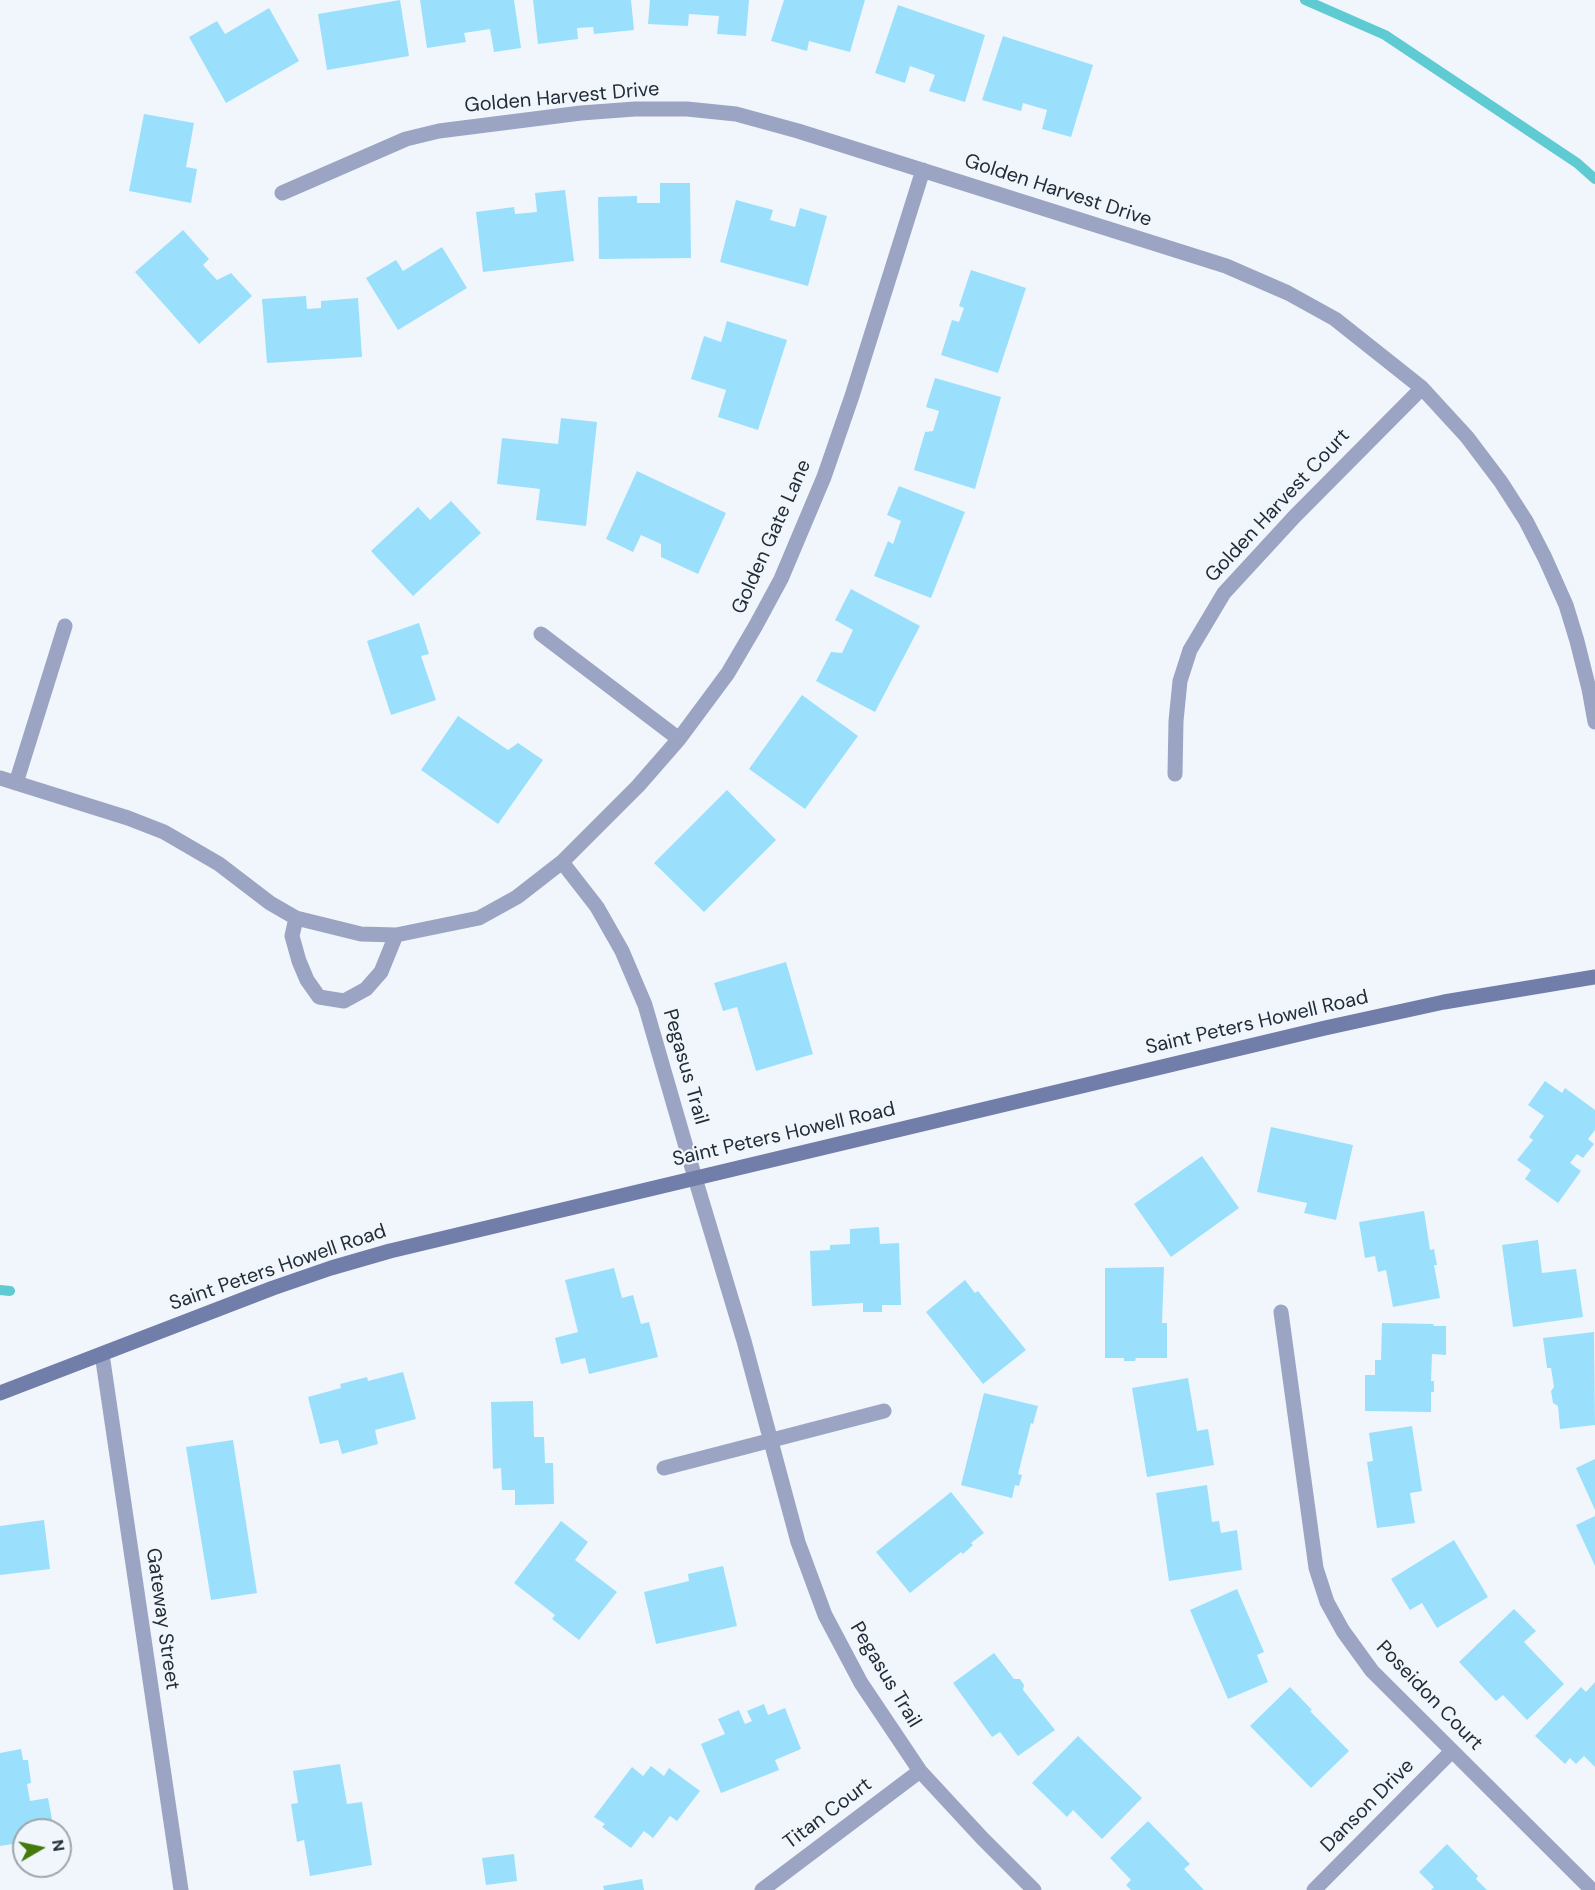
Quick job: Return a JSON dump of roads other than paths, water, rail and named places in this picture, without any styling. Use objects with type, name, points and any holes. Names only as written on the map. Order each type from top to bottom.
[{"type":"main road","name":"Saint Peters Howell Road","points":[[0,1393],[331,1268],[390,1251],[1325,1028],[1444,1002],[1595,977]]},
{"type":"street","name":"Golden Harvest Drive","points":[[282,193],[406,139],[439,131],[581,113],[635,109],[687,109],[736,114],[798,131],[1226,266],[1288,293],[1335,319],[1422,388],[1467,437],[1501,482],[1526,521],[1566,605],[1589,689],[1595,722]]},
{"type":"street","name":"Golden Gate Lane","points":[[0,778],[128,818],[164,832],[219,864],[270,903],[297,918],[361,934],[396,935],[479,918],[517,897],[562,862],[638,786],[679,739],[728,674],[755,627],[785,568],[827,467],[852,396],[923,170]]},
{"type":"street","name":"Golden Harvest Court","points":[[1175,774],[1176,721],[1180,681],[1190,650],[1224,593],[1303,508],[1422,388]]},
{"type":"street","points":[[16,783],[65,626]]},
{"type":"street","points":[[541,634],[679,739]]},
{"type":"street","name":"Pegasus Trail","points":[[562,862],[597,907],[627,962],[645,1005],[744,1341],[798,1542],[825,1616],[861,1683],[920,1770],[982,1838],[1034,1890]]},
{"type":"street","points":[[297,918],[292,936],[307,980],[319,997],[344,1001],[366,989],[381,972],[396,935]]},
{"type":"street","name":"Poseidon Court","points":[[1281,1312],[1316,1568],[1327,1602],[1343,1631],[1372,1671],[1592,1890]]},
{"type":"street","name":"Gateway Street","points":[[102,1354],[181,1890]]},
{"type":"street","points":[[664,1468],[884,1411]]},
{"type":"street","name":"Danson Drive","points":[[1314,1890],[1451,1752]]},
{"type":"street","name":"Titan Court","points":[[762,1890],[920,1770]]},
{"type":"waterway","points":[[1305,0],[1385,35],[1577,163],[1595,179]]},
{"type":"waterway","points":[[0,1290],[10,1291]]}]
